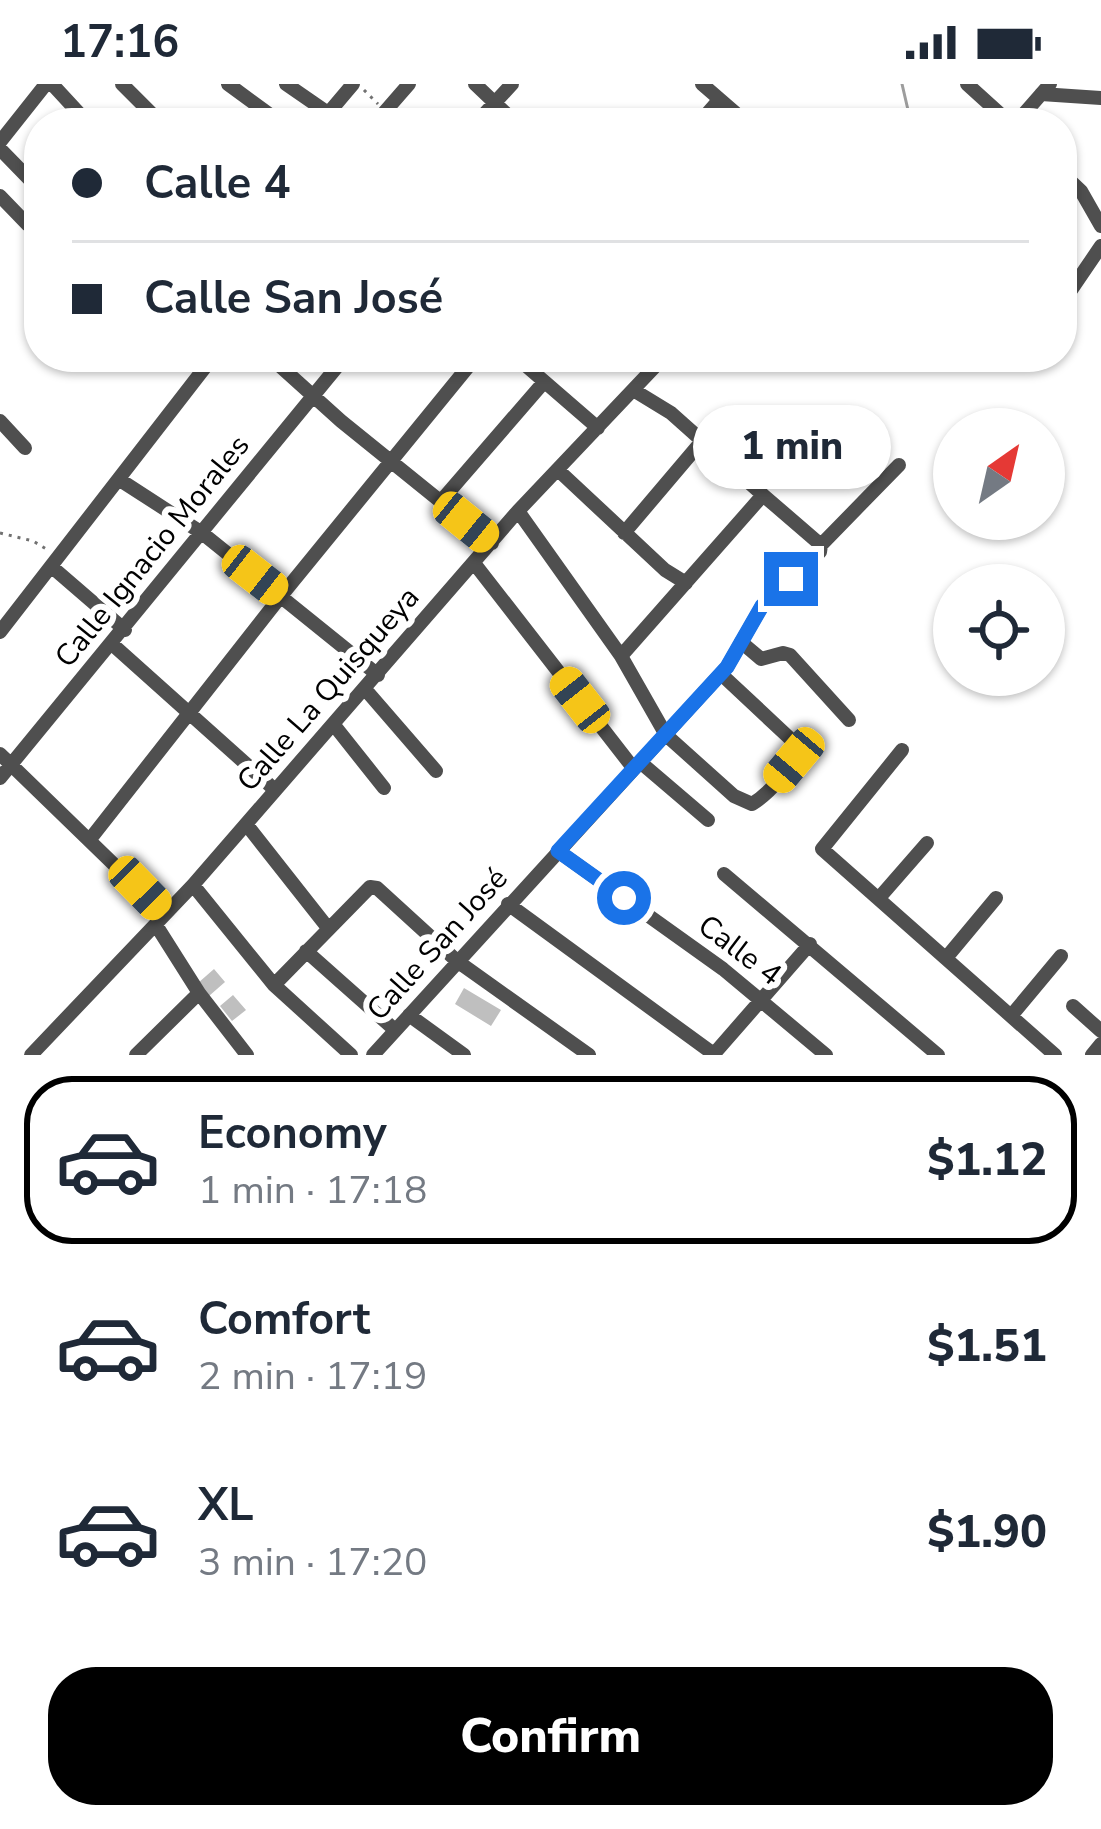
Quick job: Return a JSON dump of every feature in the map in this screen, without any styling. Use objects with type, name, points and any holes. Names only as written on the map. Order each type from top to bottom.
[{"type":"street","points":[[30,108],[49,84],[73,108]]},
{"type":"street","points":[[122,84],[146,108]]},
{"type":"street","points":[[228,84],[261,108]]},
{"type":"street","points":[[286,84],[313,108]]},
{"type":"street","points":[[333,108],[356,84]]},
{"type":"street","points":[[388,108],[409,84]]},
{"type":"street","points":[[475,84],[502,108]]},
{"type":"street","points":[[490,108],[512,84]]},
{"type":"street","points":[[702,84],[729,108]]},
{"type":"street","points":[[968,84],[996,108]]},
{"type":"street","points":[[1046,89],[1101,98]]},
{"type":"street","points":[[712,108],[719,100]]},
{"type":"street","points":[[24,115],[0,145],[24,172]]},
{"type":"street","points":[[1077,187],[1101,226]]},
{"type":"street","points":[[0,196],[24,221]]},
{"type":"street","points":[[1096,267],[1101,246]]},
{"type":"street","points":[[0,632],[202,372]]},
{"type":"street","points":[[288,372],[341,422],[492,542]]},
{"type":"street","name":"Calle Ignacio Morales","points":[[0,778],[5,759],[125,630],[334,372]]},
{"type":"street","points":[[91,838],[464,372]]},
{"type":"street","points":[[533,372],[598,428]]},
{"type":"street","name":"Calle La Quisqueya","points":[[31,1055],[193,885],[518,511],[651,372]]},
{"type":"street","points":[[441,502],[544,382]]},
{"type":"street","points":[[635,391],[658,402],[821,545]]},
{"type":"street","points":[[0,421],[25,448]]},
{"type":"street","points":[[624,532],[702,441]]},
{"type":"street","name":"Calle San José","points":[[373,1055],[721,674],[762,606],[820,552],[821,545],[899,465]]},
{"type":"street","points":[[558,470],[665,570],[686,583]]},
{"type":"street","points":[[121,479],[202,533],[378,675]]},
{"type":"street","points":[[621,656],[763,495]]},
{"type":"street","points":[[518,511],[621,656],[666,735],[742,802],[752,804],[794,760],[799,746],[721,674]]},
{"type":"street","points":[[56,562],[125,630]]},
{"type":"street","points":[[474,563],[637,766],[708,820]]},
{"type":"street","points":[[741,642],[761,659],[790,655],[849,720]]},
{"type":"street","points":[[112,644],[275,790]]},
{"type":"street","points":[[365,689],[436,771]]},
{"type":"street","points":[[334,724],[384,788]]},
{"type":"street","points":[[902,750],[822,849],[1055,1055]]},
{"type":"street","points":[[5,759],[91,838],[160,919],[199,993],[247,1055]]},
{"type":"street","points":[[246,824],[328,928]]},
{"type":"street","points":[[879,898],[927,843]]},
{"type":"street","name":"Calle 4","points":[[558,851],[762,999],[826,1055]]},
{"type":"street","points":[[724,874],[938,1055]]},
{"type":"street","points":[[193,885],[274,985],[351,1055]]},
{"type":"street","points":[[274,985],[364,890],[377,888],[457,961],[589,1055]]},
{"type":"street","points":[[946,958],[996,898]]},
{"type":"street","points":[[508,904],[714,1055],[810,944]]},
{"type":"street","points":[[306,951],[395,1030]]},
{"type":"street","points":[[1011,1016],[1061,956]]},
{"type":"street","points":[[136,1055],[199,993]]},
{"type":"street","points":[[1073,1006],[1101,1031]]},
{"type":"street","points":[[410,1015],[464,1055]]},
{"type":"street","points":[[1092,1055],[1101,1044]]},
{"type":"path","points":[[0,533],[33,541],[56,562]]},
{"type":"building","points":[[214,969],[225,982],[209,996],[198,983]]},
{"type":"building","points":[[464,988],[501,1010],[491,1026],[455,1004]]},
{"type":"building","points":[[233,995],[246,1010],[232,1021],[220,1006]]},
{"type":"waterway","points":[[902,84],[908,108]]},
{"type":"route","points":[[624,898],[558,851],[727,667],[762,606],[791,579]]}]
